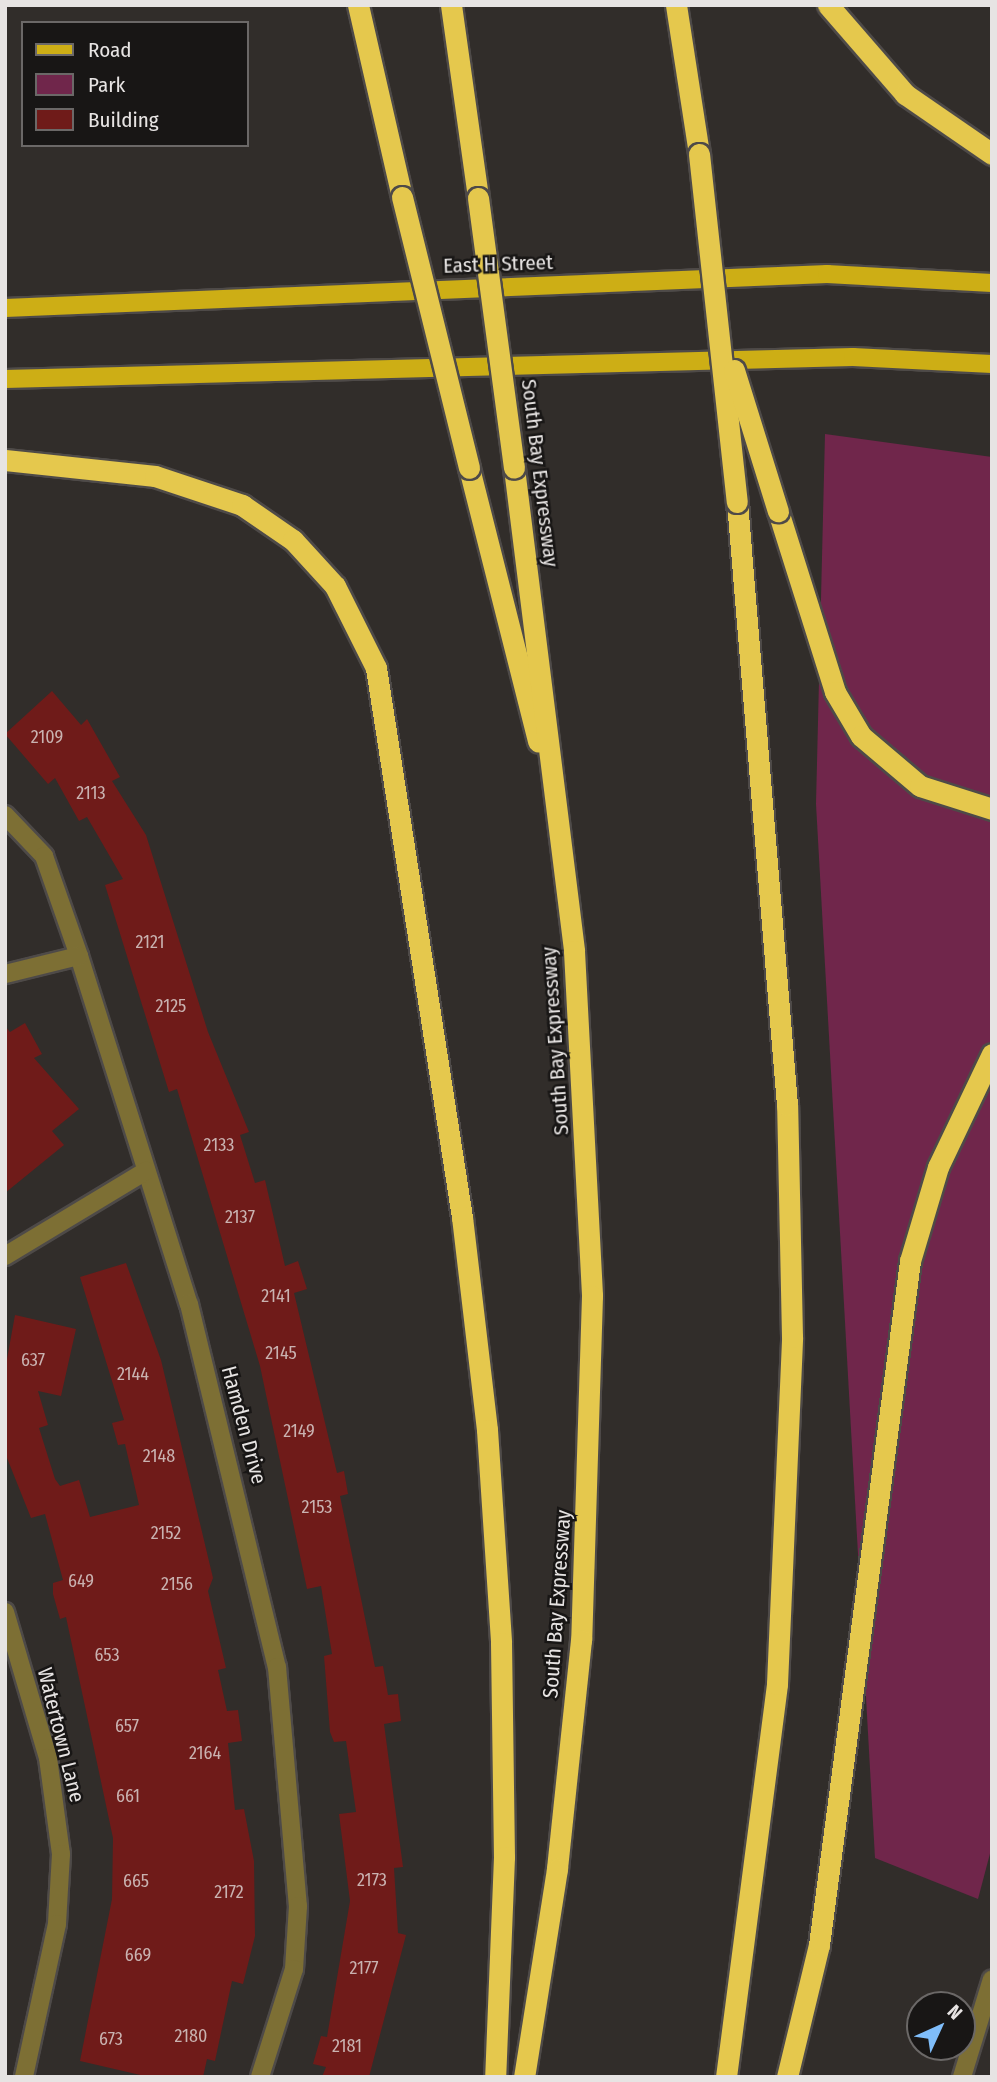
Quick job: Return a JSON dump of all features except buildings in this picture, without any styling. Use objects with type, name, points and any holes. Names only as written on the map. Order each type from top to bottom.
[{"type":"highway","points":[[358,5],[402,197],[562,837]]},
{"type":"highway","name":"South Bay Expressway","points":[[451,5],[562,837],[589,1180],[592,1410],[570,1755],[523,2077]]},
{"type":"highway","points":[[676,5],[722,332],[737,502],[786,1105],[792,1337],[777,1684],[726,2077]]},
{"type":"highway","points":[[828,5],[905,94],[992,154]]},
{"type":"highway","points":[[722,332],[835,692],[861,737],[920,786],[992,809]]},
{"type":"highway","points":[[5,460],[155,476],[242,505],[293,540],[335,586],[376,668],[462,1217],[487,1430],[502,1643],[504,1857],[495,2077]]},
{"type":"highway","points":[[787,2077],[819,1945],[910,1261],[938,1167],[992,1054]]},
{"type":"main road","name":"East H Street","points":[[5,308],[827,274],[992,283]]},
{"type":"main road","points":[[5,379],[853,358],[992,364]]},
{"type":"street","name":"Hamden Drive","points":[[5,815],[44,856],[79,956],[206,1370],[277,1667],[298,1906],[294,1969],[260,2077]]},
{"type":"street","points":[[5,974],[79,956]]},
{"type":"street","points":[[5,1256],[146,1171]]},
{"type":"street","name":"Watertown Lane","points":[[5,1612],[48,1758],[61,1854],[57,1924],[24,2077]]},
{"type":"street","points":[[962,2077],[992,1979]]},
{"type":"green space","points":[[825,434],[992,457],[992,1846],[978,1899],[875,1858],[816,804]]}]
